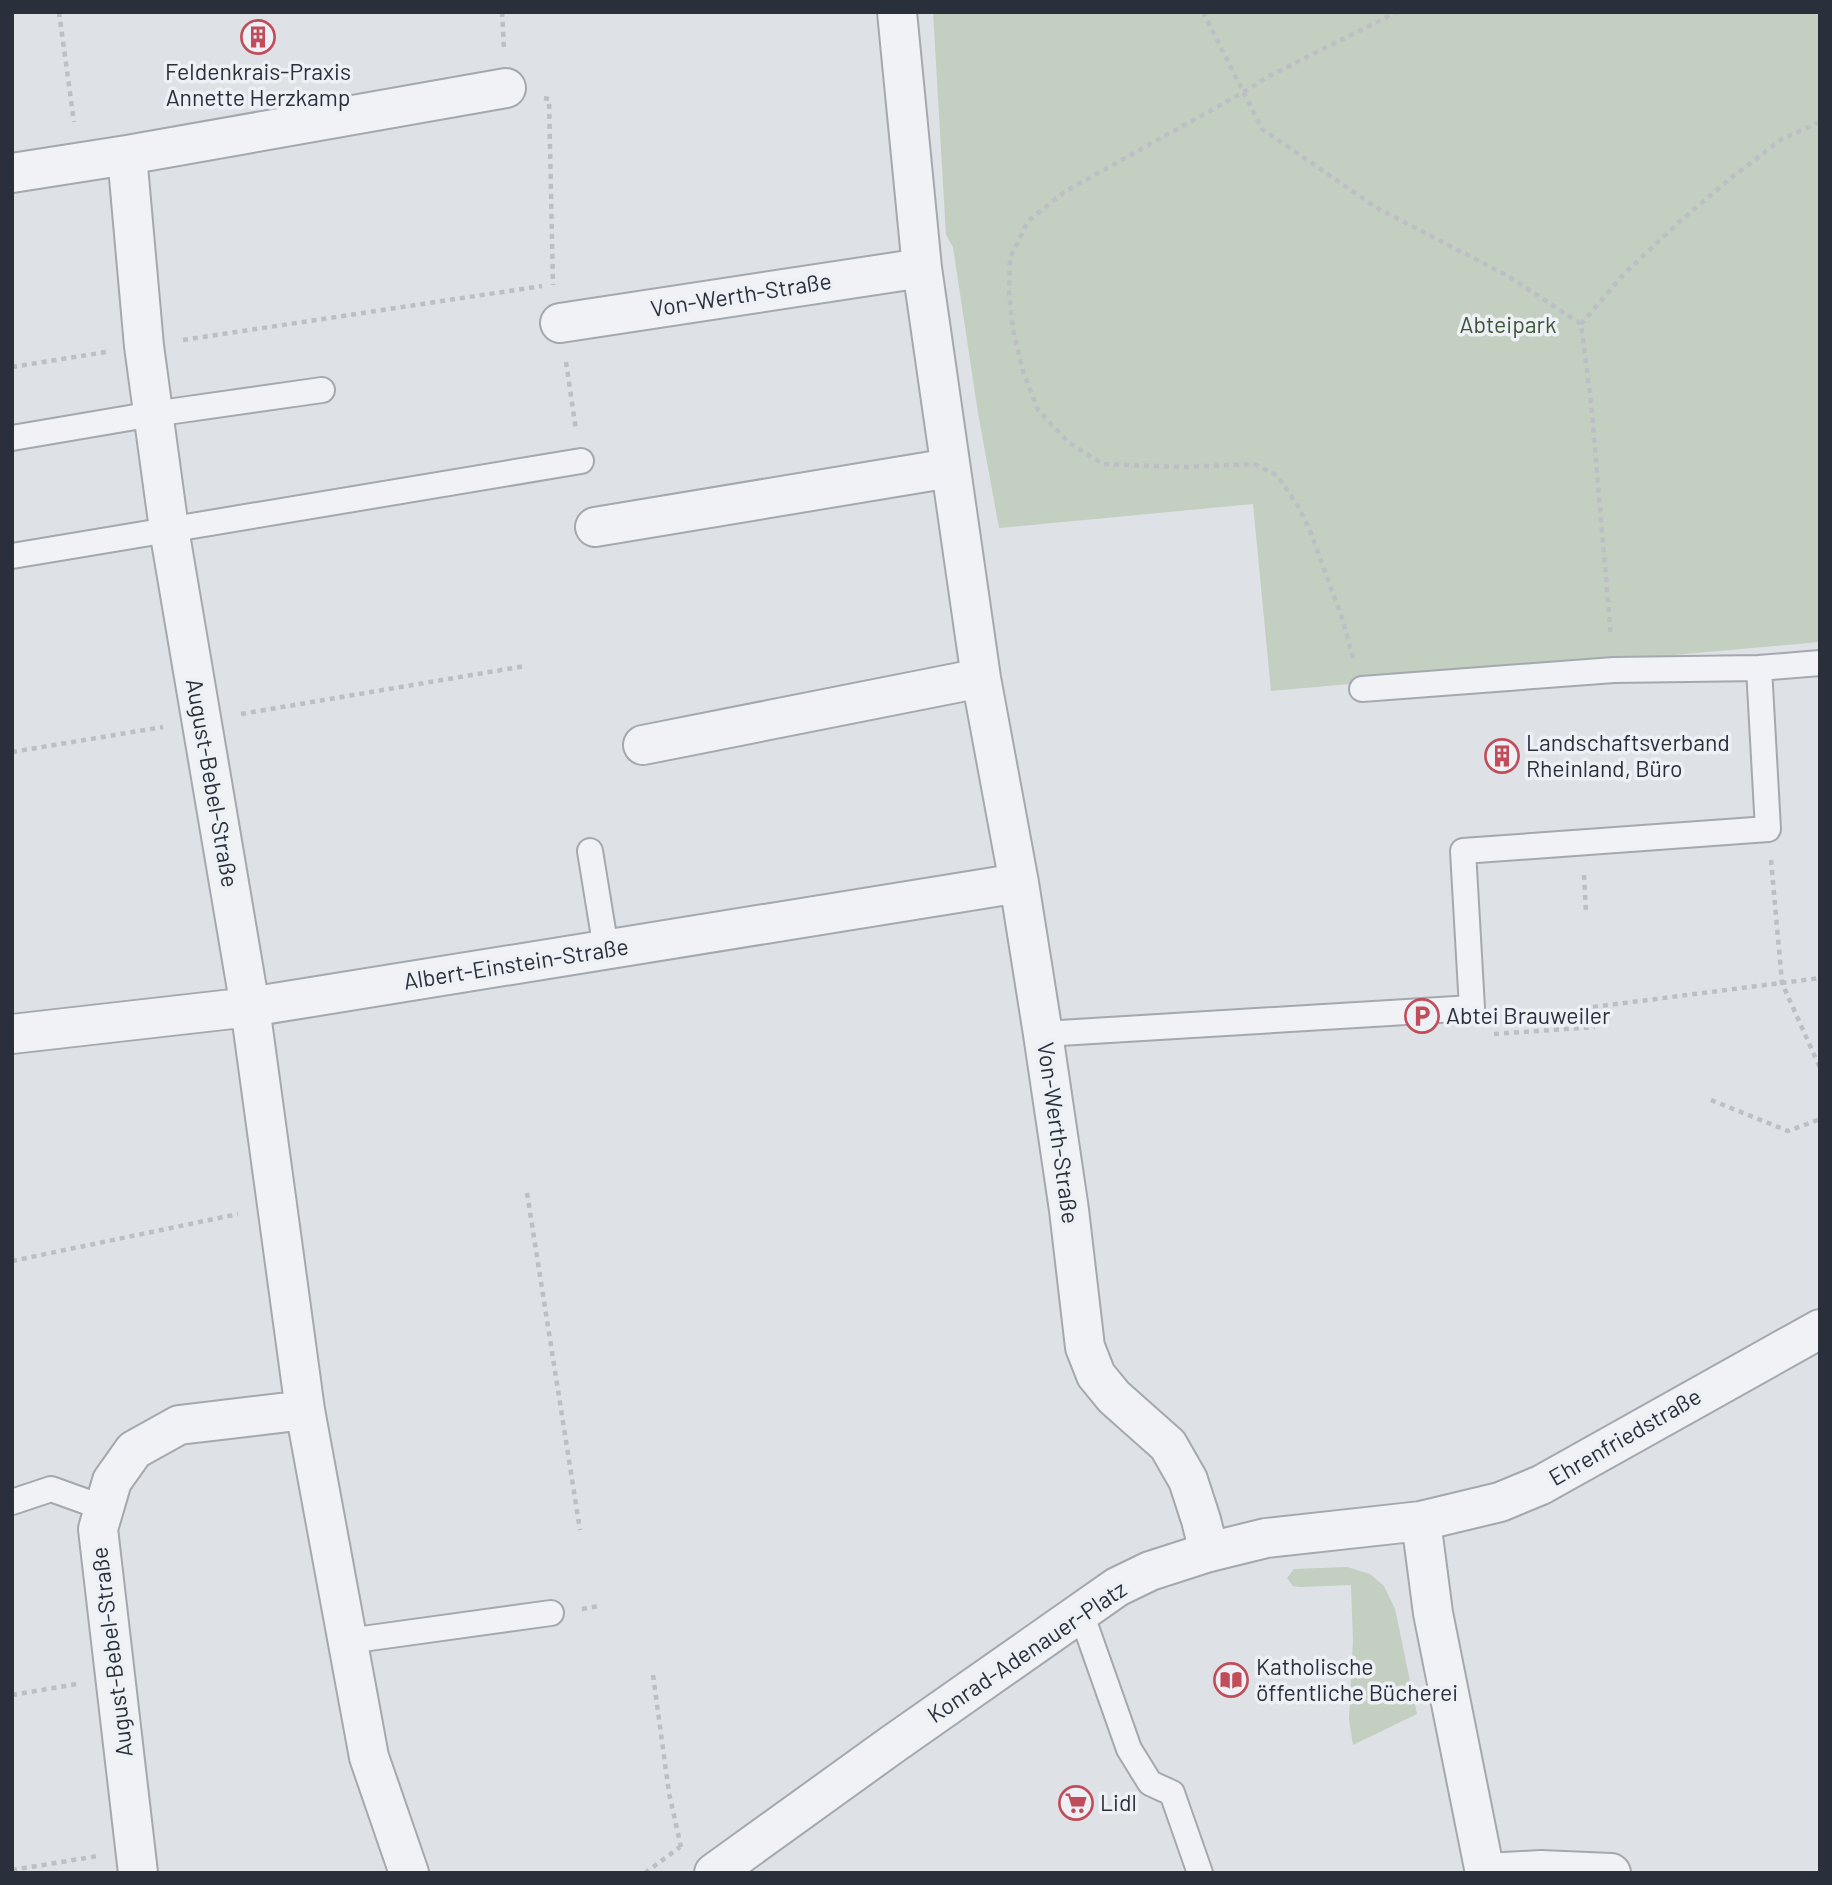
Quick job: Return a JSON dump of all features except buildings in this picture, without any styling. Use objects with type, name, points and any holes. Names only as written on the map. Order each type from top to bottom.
[{"type":"street","name":"Von-Werth-Straße","points":[[897,12],[922,268],[950,468],[981,678],[1044,1034],[1085,1347],[1096,1376],[1114,1397],[1168,1445],[1188,1479],[1209,1552]]},
{"type":"street","points":[[12,173],[506,88]]},
{"type":"street","name":"August-Bebel-Straße","points":[[127,155],[144,346],[169,529],[250,1007],[305,1410],[369,1757],[409,1873]]},
{"type":"street","name":"Von-Werth-Straße","points":[[560,323],[922,268]]},
{"type":"street","points":[[595,527],[950,468]]},
{"type":"street","points":[[643,746],[981,678]]},
{"type":"street","name":"Albert-Einstein-Straße","points":[[12,1034],[250,1007],[1019,883]]},
{"type":"street","name":"Ehrenfriedstraße","points":[[1421,1521],[1500,1502],[1541,1485],[1820,1329]]},
{"type":"street","name":"August-Bebel-Straße","points":[[137,1861],[98,1529],[113,1481],[134,1450],[178,1425],[305,1410]]},
{"type":"street","points":[[1421,1521],[1433,1613],[1485,1873],[1541,1870],[1611,1873]]},
{"type":"street","name":"Konrad-Adenauer-Platz","points":[[714,1873],[1117,1587],[1171,1563],[1285,1535],[1421,1521]]},
{"type":"lane","points":[[12,438],[153,414],[322,390]]},
{"type":"lane","points":[[12,556],[581,461]]},
{"type":"lane","points":[[1362,690],[1614,670],[1759,668],[1820,663]]},
{"type":"lane","points":[[1044,1034],[1472,1008],[1463,852],[1768,829],[1759,668]]},
{"type":"lane","points":[[590,851],[606,949]]},
{"type":"lane","points":[[12,1502],[51,1489],[104,1508]]},
{"type":"lane","points":[[348,1641],[551,1613]]},
{"type":"lane","points":[[1081,1613],[1129,1749],[1150,1783],[1172,1793],[1200,1873]]},
{"type":"path","points":[[59,12],[81,162]]},
{"type":"path","points":[[1203,12],[1262,129],[1377,208],[1507,276],[1581,324]]},
{"type":"path","points":[[1362,690],[1342,618],[1310,531],[1298,506],[1277,475],[1254,464],[1183,467],[1103,464],[1068,443],[1038,411],[1023,371],[1013,330],[1009,292],[1010,258],[1028,220],[1063,192],[1269,76],[1397,12]]},
{"type":"path","points":[[1614,670],[1591,402],[1581,324],[1624,274],[1699,204],[1782,139],[1820,122]]},
{"type":"path","points":[[12,367],[553,284]]},
{"type":"path","points":[[12,751],[525,666]]},
{"type":"path","points":[[1768,829],[1782,982],[1820,1068]]},
{"type":"path","points":[[1593,1007],[1820,978]]},
{"type":"path","points":[[1488,1034],[1595,1027]]},
{"type":"path","points":[[1711,1100],[1788,1131],[1820,1119]]},
{"type":"path","points":[[527,1194],[580,1530]]},
{"type":"path","points":[[12,1261],[278,1206]]},
{"type":"path","points":[[653,1675],[669,1793],[681,1847]]},
{"type":"path","points":[[12,1695],[115,1677]]},
{"type":"path","points":[[12,1870],[137,1861]]},
{"type":"green space","name":"Abteipark","points":[[933,12],[1820,12],[1820,642],[1271,691],[1253,504],[999,528],[978,413],[953,247],[946,235]]},
{"type":"green space","points":[[1347,1567],[1370,1574],[1384,1586],[1395,1609],[1417,1714],[1353,1745],[1349,1719],[1353,1641],[1351,1585],[1300,1587],[1293,1586],[1287,1578],[1294,1569]]},
{"type":"place","name":"Feldenkrais-Praxis Annette Herzkamp","points":[[258,37]]},
{"type":"place","name":"Landschaftsverband Rheinland, Büro","points":[[1502,756]]},
{"type":"place","name":"Abtei Brauweiler","points":[[1422,1016]]},
{"type":"place","name":"Katholische öffentliche Bücherei","points":[[1231,1680]]},
{"type":"place","name":"Lidl","points":[[1076,1803]]}]
